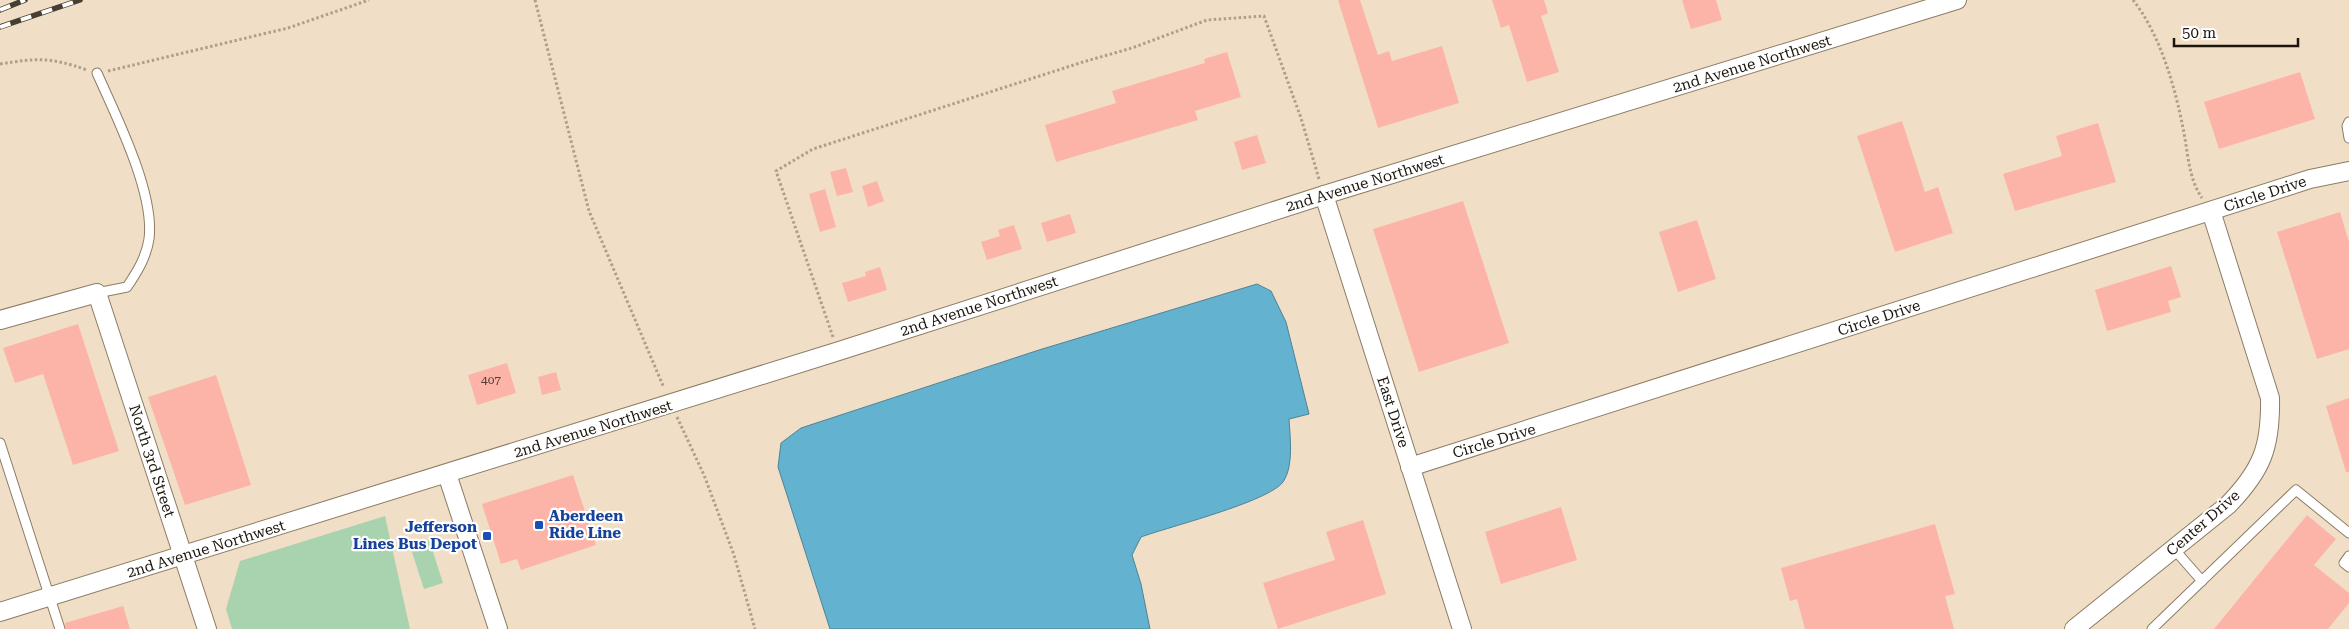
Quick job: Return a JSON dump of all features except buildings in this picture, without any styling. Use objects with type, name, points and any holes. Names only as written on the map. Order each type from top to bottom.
[{"type":"street","name":"2nd Avenue Northwest","points":[[0,612],[671,404],[1324,195],[1958,0]]},
{"type":"street","name":"Circle Drive","points":[[1410,467],[2310,178],[2349,171]]},
{"type":"street","name":"East Drive","points":[[1324,195],[1462,629]]},
{"type":"street","name":"Center Drive","points":[[2074,629],[2228,505],[2245,488],[2267,447],[2271,424],[2270,398],[2211,211]]},
{"type":"street","points":[[0,320],[97,293]]},
{"type":"street","name":"North 3rd Street","points":[[97,293],[207,629]]},
{"type":"street","points":[[447,474],[498,629]]},
{"type":"lane","points":[[97,73],[136,165],[147,207],[149,238],[142,264],[127,287],[97,293]]},
{"type":"lane","points":[[2349,122],[2347,126],[2349,138]]},
{"type":"lane","points":[[0,443],[60,629]]},
{"type":"lane","points":[[2152,629],[2296,490],[2349,533]]},
{"type":"lane","points":[[2174,549],[2202,581]]},
{"type":"lane","points":[[2349,556],[2344,563],[2349,567]]},
{"type":"path","points":[[0,64],[36,58],[62,61],[97,73],[288,28],[369,0]]},
{"type":"path","points":[[535,0],[589,211],[671,404],[704,475],[731,546],[755,629]]},
{"type":"path","points":[[2133,0],[2143,12],[2174,86],[2190,168],[2200,195],[2211,211]]},
{"type":"path","points":[[839,351],[776,171],[813,148],[1132,48],[1207,20],[1264,16],[1301,118],[1324,195]]},
{"type":"green space","points":[[385,516],[410,629],[232,629],[226,609],[240,561]]},
{"type":"green space","points":[[429,540],[443,583],[424,589],[410,546]]},
{"type":"water","points":[[1257,284],[1271,291],[1286,322],[1309,414],[1289,419],[1289,468],[1283,482],[1274,490],[1239,506],[1141,537],[1132,555],[1141,584],[1150,629],[830,629],[778,467],[781,443],[801,428],[1039,350]]},
{"type":"railway","points":[[0,10],[25,0]]},
{"type":"railway","points":[[0,27],[80,0]]},
{"type":"place","name":"Aberdeen Ride Line","points":[[539,525]]},
{"type":"place","name":"Jefferson Lines Bus Depot","points":[[487,536]]}]
